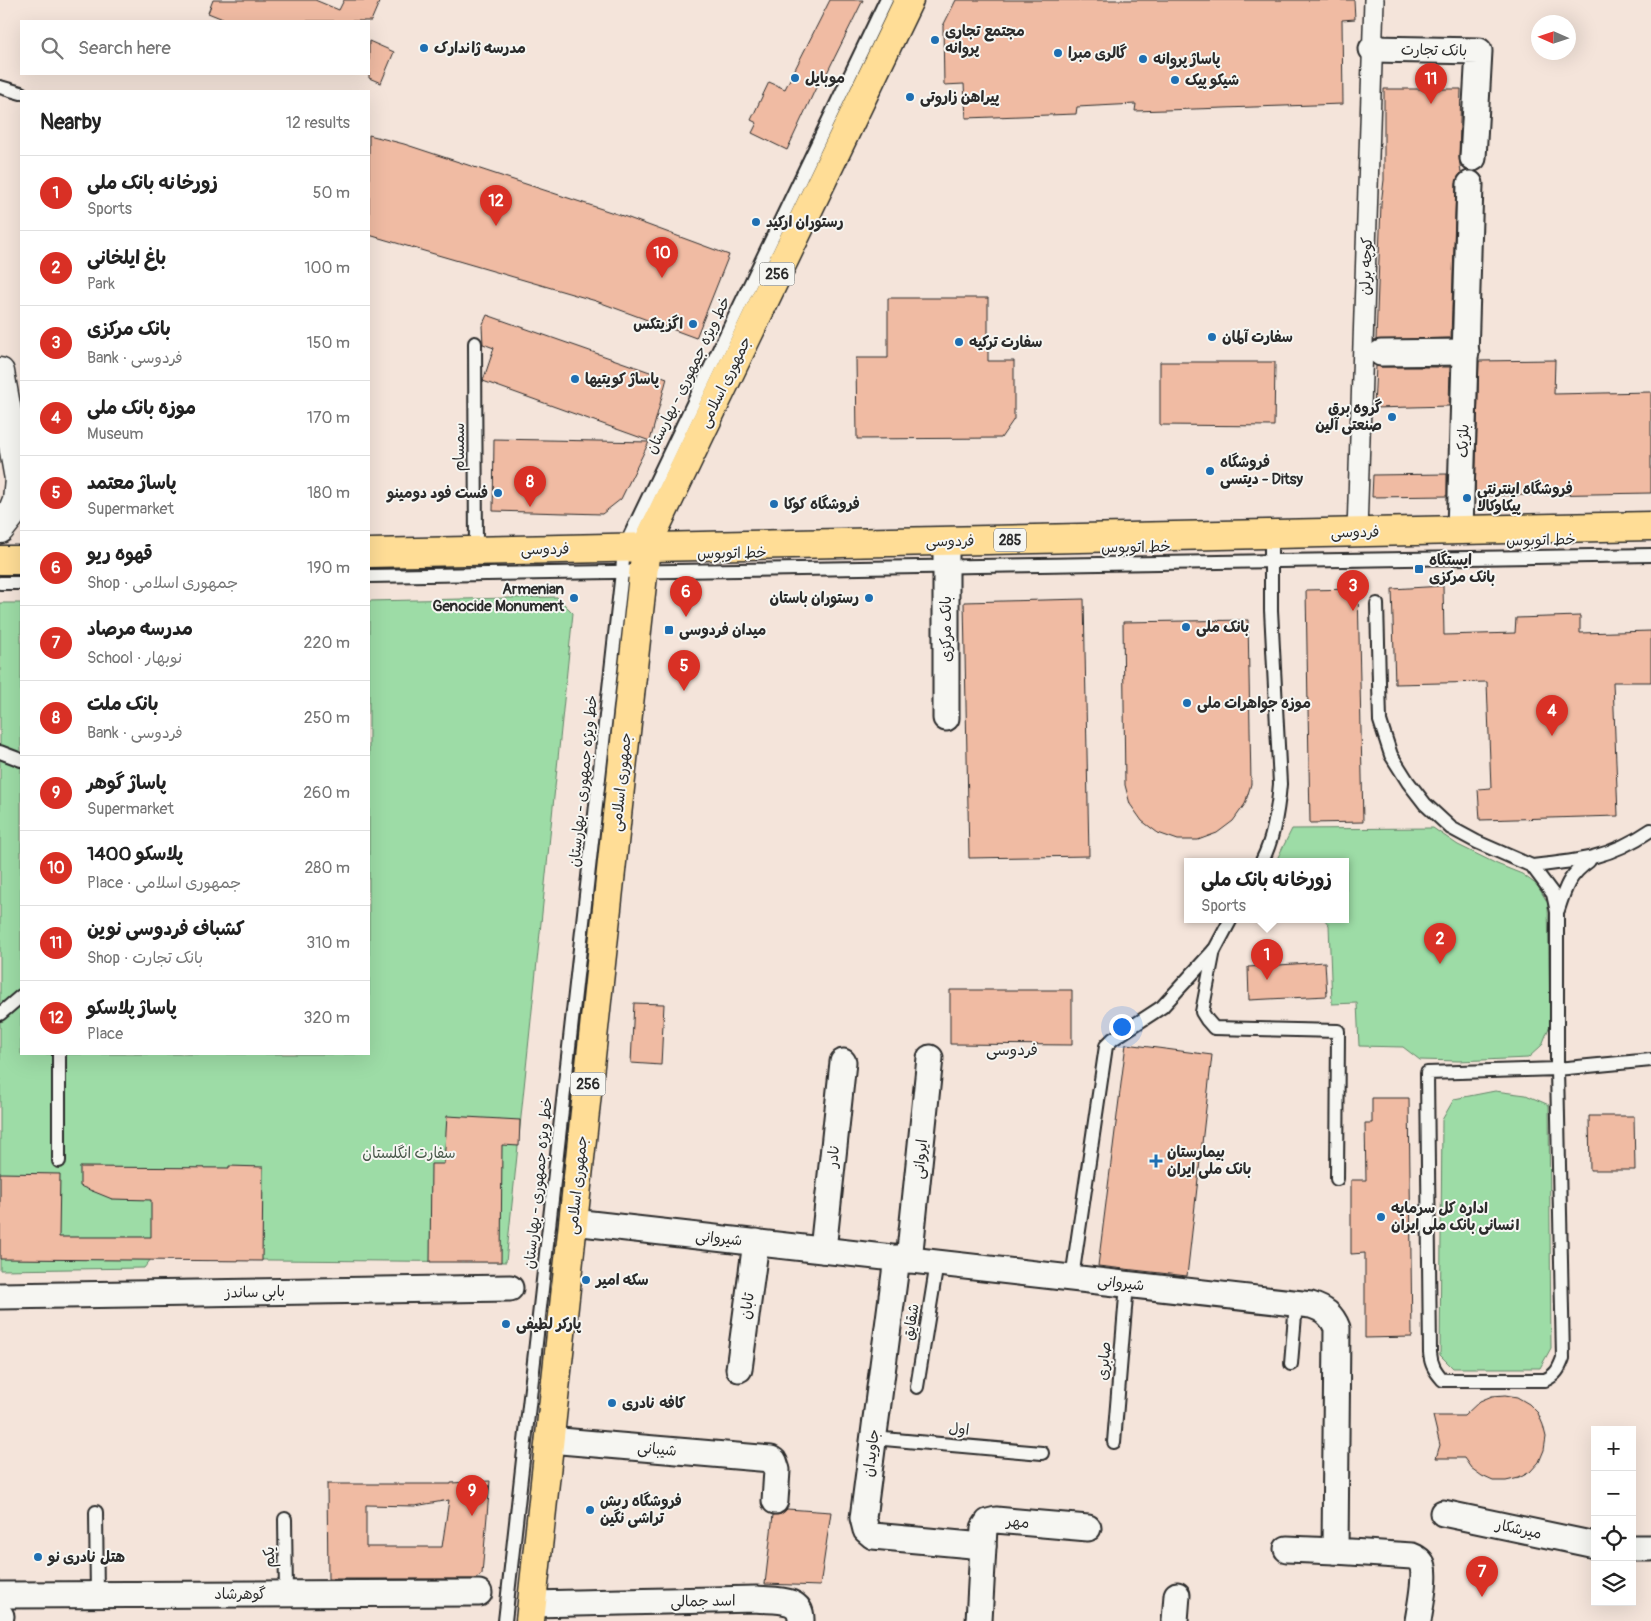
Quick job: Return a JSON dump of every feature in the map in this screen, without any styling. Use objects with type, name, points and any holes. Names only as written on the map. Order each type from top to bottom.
[{"type":"main road","name":"جمهوری اسلامی","points":[[531,1613],[573,1222],[634,559],[909,0]]},
{"type":"main road","name":"فردوسی","points":[[370,553],[476,551],[634,559],[946,554],[1271,534],[1651,526]]},
{"type":"main road","points":[[0,560],[20,560]]},
{"type":"street","name":"کوچه برلن","points":[[1357,532],[1374,0]]},
{"type":"street","name":"بانک تجارت","points":[[1372,49],[1479,51],[1473,158]]},
{"type":"street","name":"بلژیک","points":[[1460,530],[1470,337],[1470,184]]},
{"type":"street","points":[[1381,353],[1470,337]]},
{"type":"street","points":[[0,372],[19,480],[17,500],[11,516],[0,529]]},
{"type":"street","name":"بانک مرکزی","points":[[946,554],[946,718]]},
{"type":"street","name":"ایروانی","points":[[903,1259],[930,1058]]},
{"type":"street","name":"نادر","points":[[823,1250],[843,1062]]},
{"type":"street","name":"شیروانی","points":[[573,1222],[1304,1304],[1320,1308],[1329,1314],[1337,1328],[1335,1551]]},
{"type":"street","name":"تابان","points":[[739,1369],[756,1242]]},
{"type":"street","name":"جاویدان","points":[[903,1259],[873,1438],[863,1518],[866,1530],[873,1536],[983,1546]]},
{"type":"street","name":"بابی ساندز","points":[[0,1296],[510,1288]]},
{"type":"street","name":"شیبانی","points":[[549,1440],[764,1458],[774,1461],[776,1464],[775,1501]]},
{"type":"street","name":"میرشکار","points":[[1443,1513],[1591,1544]]},
{"type":"street","name":"مهر","points":[[979,1621],[984,1528],[988,1522],[996,1520],[1088,1528]]},
{"type":"street","points":[[1636,1548],[1651,1548]]},
{"type":"street","points":[[1287,1549],[1412,1556],[1420,1561],[1424,1574],[1418,1621]]},
{"type":"street","name":"گوهرشاد","points":[[0,1611],[97,1595],[479,1593]]},
{"type":"street","points":[[1175,1621],[1176,1595]]},
{"type":"street","name":"اسد جمالی","points":[[531,1613],[765,1600],[790,1602],[798,1607],[801,1613],[801,1621]]},
{"type":"lane","name":"خط ویژه جمهوری - بهارستان","points":[[505,1621],[634,559],[886,0]]},
{"type":"lane","points":[[0,87],[20,93]]},
{"type":"lane","name":"سمسام","points":[[475,343],[476,551]]},
{"type":"lane","points":[[1263,858],[1279,802],[1280,784],[1271,610],[1271,534]]},
{"type":"lane","name":"خط اتوبوس","points":[[946,554],[1271,561],[1651,555]]},
{"type":"lane","name":"فردوسی","points":[[370,576],[634,559]]},
{"type":"lane","points":[[0,583],[20,583]]},
{"type":"lane","points":[[1377,604],[1380,721],[1391,755],[1425,804],[1451,828],[1477,842],[1532,866],[1553,894],[1558,912],[1557,1069],[1563,1358],[1554,1376],[1546,1380],[1443,1380],[1435,1372],[1430,1354],[1427,1073],[1557,1069],[1651,1060]]},
{"type":"lane","points":[[0,752],[20,760]]},
{"type":"lane","points":[[1532,866],[1593,858],[1606,854],[1651,830]]},
{"type":"lane","points":[[1558,912],[1569,880],[1577,869],[1593,858]]},
{"type":"lane","points":[[1072,1278],[1106,1046],[1112,1039],[1162,1007],[1214,948],[1229,923]]},
{"type":"lane","points":[[1214,948],[1202,1012],[1214,1028],[1338,1031],[1337,1179]]},
{"type":"lane","points":[[0,1014],[20,997]]},
{"type":"lane","points":[[59,1055],[60,1161]]},
{"type":"lane","name":"شقایق","points":[[917,1388],[937,1262]]},
{"type":"lane","name":"صابری","points":[[1114,1442],[1127,1284]]},
{"type":"lane","points":[[1291,1364],[1304,1304]]},
{"type":"lane","name":"اول","points":[[873,1438],[1042,1453]]},
{"type":"lane","points":[[96,1512],[97,1595]]},
{"type":"lane","name":"یکم","points":[[285,1519],[286,1594]]},
{"type":"green space","name":"سفارت انگلستان","points":[[557,597],[573,613],[506,1262],[151,1259],[144,1268],[0,1270],[0,603],[20,603],[20,1055],[370,1055],[370,601]]},
{"type":"green space","points":[[1433,828],[1458,845],[1522,874],[1537,885],[1548,903],[1550,1025],[1542,1045],[1528,1058],[1459,1061],[1420,1060],[1403,1047],[1359,1046],[1357,1003],[1332,1004],[1329,925],[1327,923],[1349,923],[1349,858],[1278,858],[1292,829]]},
{"type":"green space","points":[[1495,1091],[1526,1095],[1549,1105],[1551,1348],[1540,1368],[1453,1368],[1440,1355],[1442,1120],[1454,1099]]},
{"type":"building","points":[[213,0],[315,0],[339,10],[344,0],[380,0],[371,21],[226,20],[208,13]]},
{"type":"building","points":[[830,0],[863,0],[823,81],[820,79],[787,150],[752,133],[757,123],[751,120],[769,82],[785,89]]},
{"type":"building","name":"پاساژ پروانه","points":[[956,0],[1354,0],[1355,19],[1342,20],[1343,104],[1135,111],[1136,104],[1077,107],[1076,114],[966,118],[964,84],[944,85],[943,26]]},
{"type":"building","points":[[370,41],[394,52],[381,83],[369,78]]},
{"type":"building","points":[[1384,89],[1461,89],[1459,157],[1461,173],[1456,184],[1451,338],[1376,340],[1381,204],[1384,180]]},
{"type":"building","points":[[370,135],[404,144],[626,217],[729,255],[696,338],[596,301],[370,235]]},
{"type":"building","points":[[888,298],[988,298],[988,361],[1014,361],[1014,419],[1001,438],[857,439],[856,358],[888,358]]},
{"type":"building","name":"پاساژ کویتیها","points":[[487,315],[667,378],[650,441],[483,381],[494,348],[483,344],[482,326]]},
{"type":"building","points":[[1555,360],[1554,394],[1651,392],[1651,493],[1475,496],[1479,361]]},
{"type":"building","points":[[1160,362],[1275,362],[1274,426],[1160,425]]},
{"type":"building","points":[[1376,366],[1450,367],[1449,406],[1374,408]]},
{"type":"building","points":[[494,439],[649,442],[621,499],[602,514],[493,511]]},
{"type":"building","points":[[1447,474],[1447,496],[1372,497],[1373,475]]},
{"type":"building","points":[[1443,586],[1444,635],[1515,633],[1516,618],[1580,616],[1580,633],[1651,631],[1651,682],[1613,682],[1618,816],[1480,820],[1478,789],[1491,788],[1487,682],[1395,684],[1392,589]]},
{"type":"building","points":[[1358,589],[1363,822],[1310,823],[1306,590]]},
{"type":"building","points":[[1084,599],[1089,856],[969,858],[964,602]]},
{"type":"building","name":"موزه جواهرات ملی","points":[[1248,620],[1251,784],[1245,804],[1233,821],[1217,833],[1198,840],[1178,840],[1158,833],[1142,821],[1130,804],[1125,785],[1123,622]]},
{"type":"building","points":[[1325,962],[1327,996],[1249,1000],[1248,967]]},
{"type":"building","points":[[950,990],[1072,990],[1072,1045],[950,1044]]},
{"type":"building","points":[[634,1003],[664,1004],[661,1065],[631,1063]]},
{"type":"building","name":"بیمارستان بانک ملی ایران","points":[[1126,1044],[1212,1055],[1187,1276],[1098,1266]]},
{"type":"building","name":"اداره کل سرمایه انسانی بانک ملی ایران","points":[[1372,1098],[1409,1098],[1412,1337],[1365,1338],[1365,1253],[1351,1254],[1351,1180],[1366,1180],[1365,1123],[1372,1123]]},
{"type":"building","points":[[447,1116],[520,1120],[519,1146],[502,1145],[501,1262],[430,1262],[431,1164],[444,1164]]},
{"type":"building","points":[[1589,1116],[1634,1116],[1635,1170],[1590,1170]]},
{"type":"building","points":[[229,1166],[263,1167],[262,1261],[0,1259],[0,1173],[60,1174],[59,1237],[151,1237],[151,1200],[112,1199],[80,1186],[80,1167],[229,1168]]},
{"type":"building","points":[[1505,1395],[1517,1397],[1529,1404],[1538,1413],[1543,1425],[1546,1437],[1544,1450],[1539,1462],[1530,1472],[1519,1478],[1493,1481],[1471,1468],[1464,1458],[1436,1458],[1440,1445],[1433,1416],[1464,1416],[1480,1401],[1492,1396]]},
{"type":"building","points":[[490,1481],[482,1574],[475,1579],[328,1579],[327,1484]],"holes":[[[449,1500],[442,1547],[366,1547],[366,1505],[415,1506]]]},
{"type":"building","points":[[787,1509],[831,1512],[820,1586],[765,1584],[773,1515],[781,1514]]},
{"type":"place","name":"مجتمع تجاری پروانه","points":[[935,40]]},
{"type":"place","name":"مدرسه ژاندارک","points":[[424,48]]},
{"type":"place","name":"گالری مبرا","points":[[1058,53]]},
{"type":"place","name":"پاساژ پروانه","points":[[1143,59]]},
{"type":"place","name":"موبایل","points":[[795,78]]},
{"type":"place","name":"شیکو پیک","points":[[1175,80]]},
{"type":"place","name":"پیراهن زاروتی","points":[[910,97]]},
{"type":"place","name":"کشباف فردوسی نوین","points":[[1431,104]]},
{"type":"place","name":"رستوران ارکید","points":[[756,222]]},
{"type":"place","name":"پاساژ پلاسکو","points":[[496,226]]},
{"type":"place","name":"پلاسکو 1400","points":[[662,278]]},
{"type":"place","name":"اگزیتکس","points":[[693,324]]},
{"type":"place","name":"سفارت آلمان","points":[[1212,337]]},
{"type":"place","name":"سفارت ترکیه","points":[[959,342]]},
{"type":"place","name":"پاساژ کویتیها","points":[[575,379]]},
{"type":"place","name":"گروه برق صنعتی آلین","points":[[1392,417]]},
{"type":"place","name":"فروشگاه دیتسی - Ditsy","points":[[1210,471]]},
{"type":"place","name":"فست فود دومینو","points":[[498,493]]},
{"type":"place","name":"فروشگاه اینترنتی پیکاوکالا","points":[[1467,498]]},
{"type":"place","name":"فروشگاه کوکا","points":[[774,504]]},
{"type":"place","name":"بانک ملت","points":[[530,507]]},
{"type":"place","name":"ایستگاه بانک مرکزی","points":[[1419,569]]},
{"type":"place","name":"Armenian Genocide Monument","points":[[574,598]]},
{"type":"place","name":"رستوران باستان","points":[[869,598]]},
{"type":"place","name":"بانک مرکزی","points":[[1353,611]]},
{"type":"place","name":"قهوه ریو","points":[[686,617]]},
{"type":"place","name":"بانک ملی","points":[[1186,627]]},
{"type":"place","name":"میدان فردوسی","points":[[669,630]]},
{"type":"place","name":"پاساژ معتمد","points":[[684,691]]},
{"type":"place","name":"موزه جواهرات ملی","points":[[1187,703]]},
{"type":"place","name":"موزه بانک ملی","points":[[1552,736]]},
{"type":"place","name":"باغ ایلخانی","points":[[1440,964]]},
{"type":"place","name":"زورخانه بانک ملی","points":[[1267,980]]},
{"type":"place","name":"بیمارستان بانک ملی ایران","points":[[1156,1161]]},
{"type":"place","name":"اداره کل سرمایه انسانی بانک ملی ایران","points":[[1381,1217]]},
{"type":"place","name":"سکه امیر","points":[[586,1280]]},
{"type":"place","name":"پارکر لطیفی","points":[[506,1324]]},
{"type":"place","name":"کافه نادری","points":[[612,1403]]},
{"type":"place","name":"فروشگاه ریش تراشی نگین","points":[[590,1510]]},
{"type":"place","name":"پاساژ گوهر","points":[[472,1516]]},
{"type":"place","name":"هتل نادری نو","points":[[38,1557]]},
{"type":"place","name":"مدرسه مرصاد","points":[[1482,1597]]},
{"type":"district","name":"فردوسی","points":[[1012,1049]]}]
